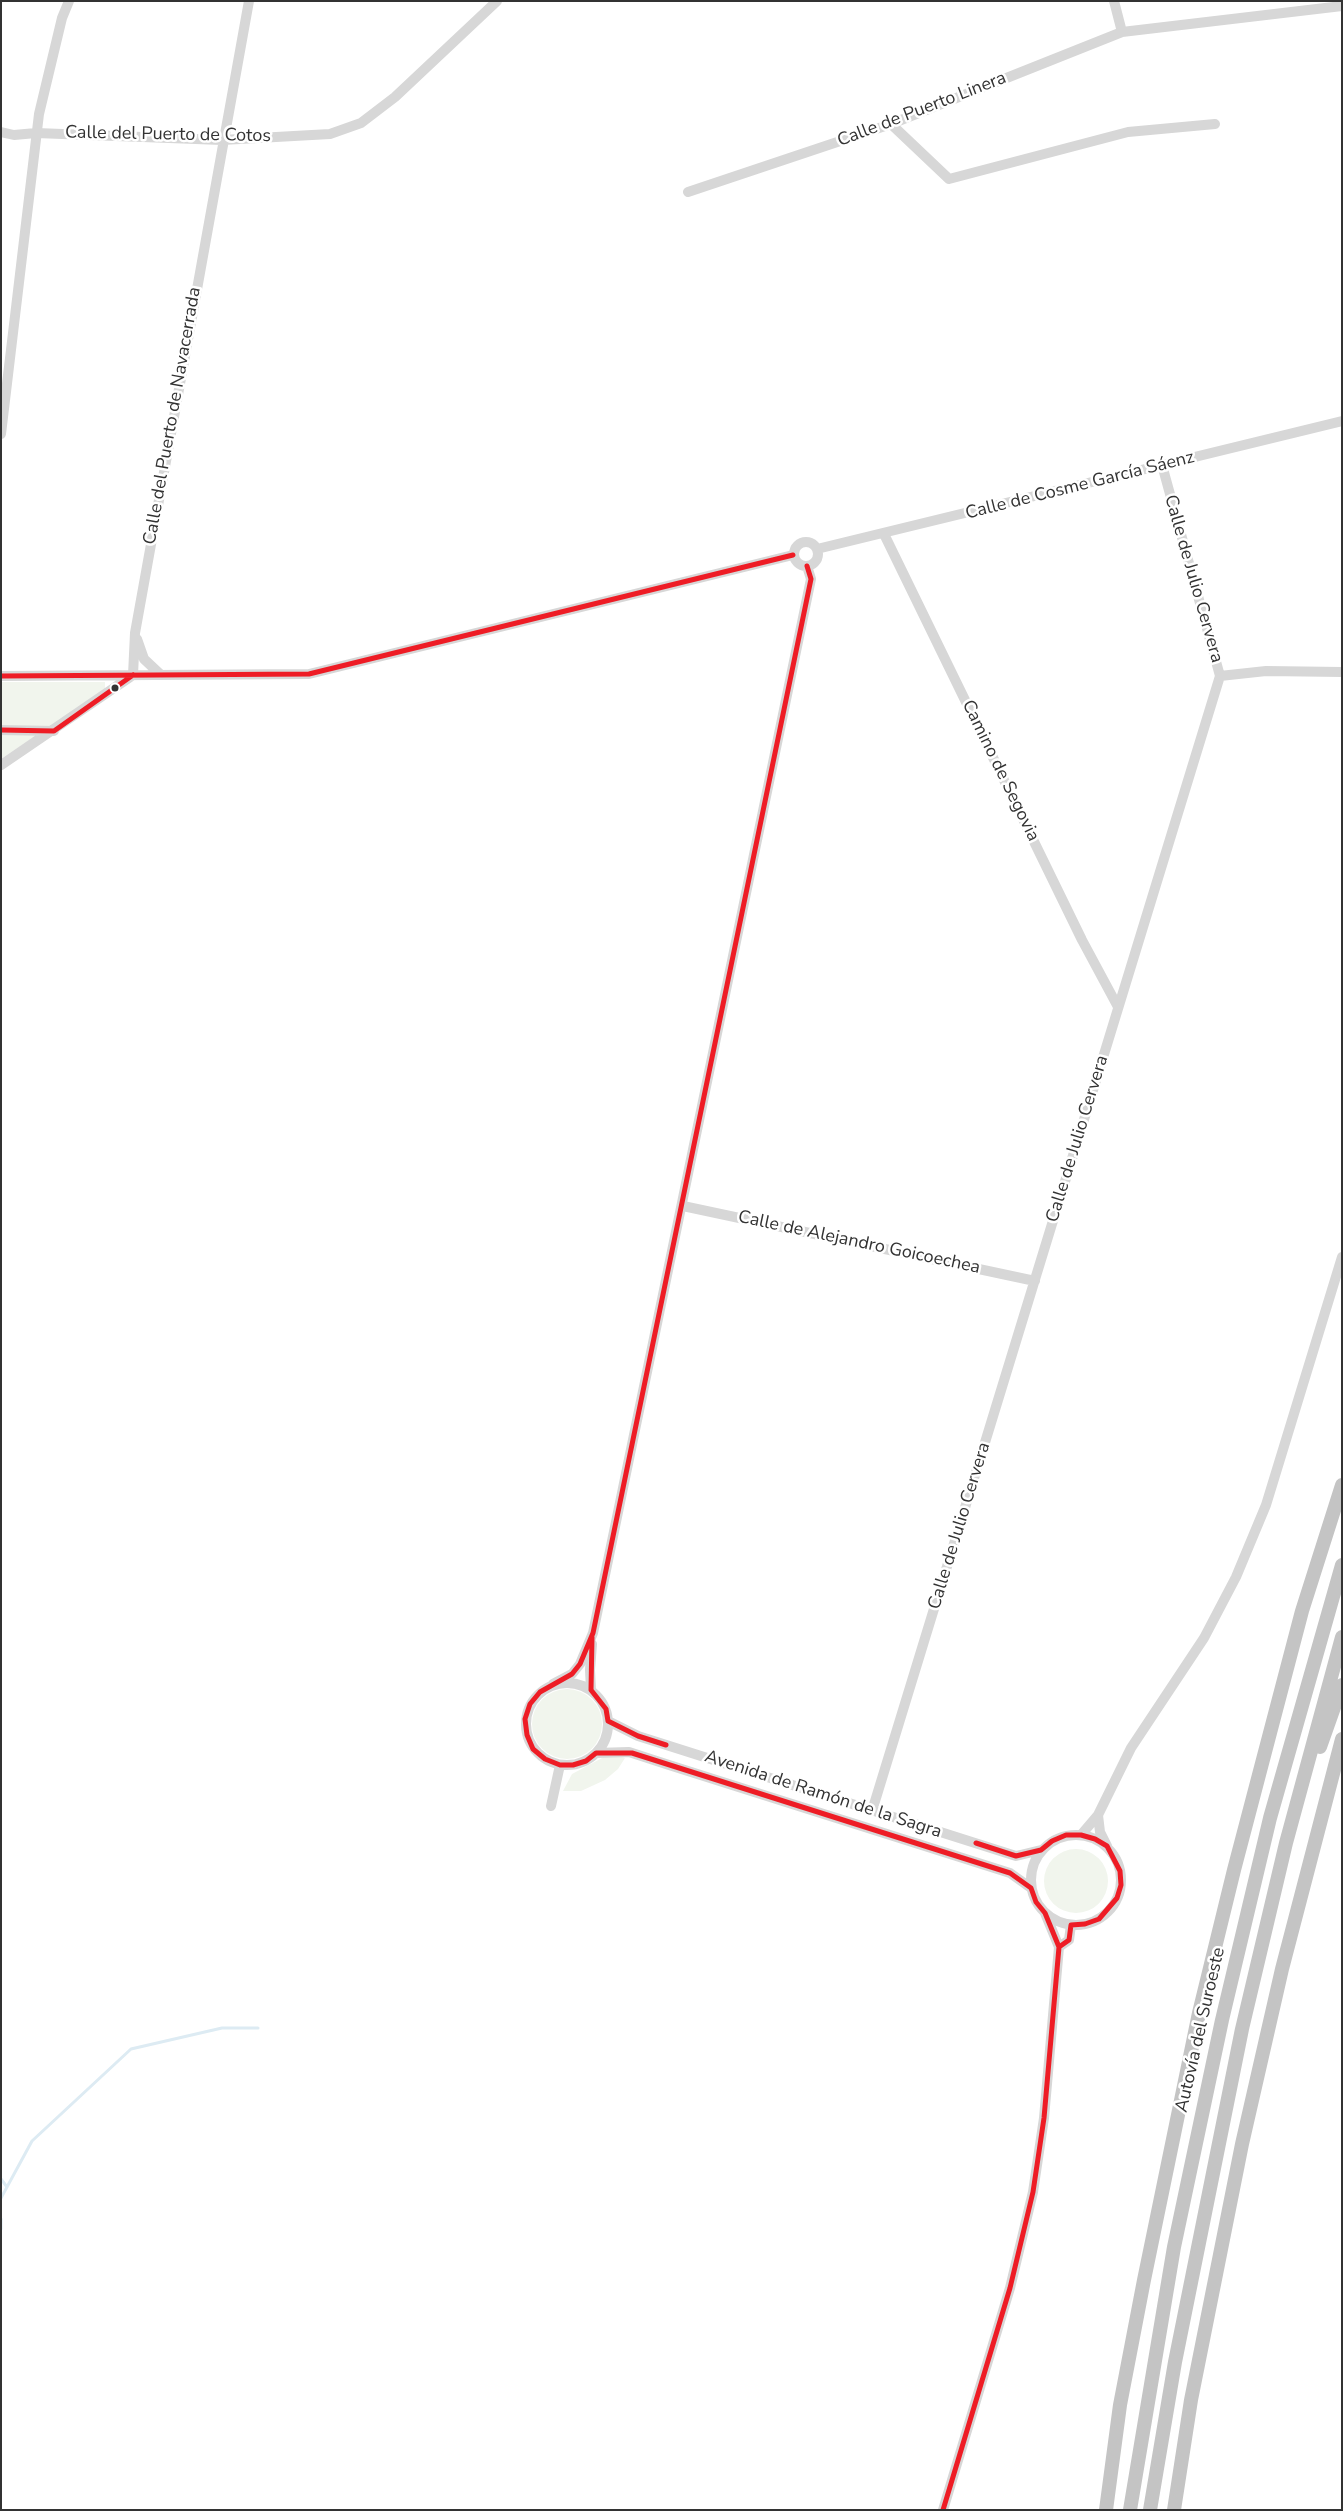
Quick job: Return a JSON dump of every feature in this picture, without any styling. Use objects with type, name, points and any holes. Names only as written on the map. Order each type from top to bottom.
[{"type":"highway","points":[[1106,2506],[1120,2406],[1199,2013],[1234,1870],[1302,1611],[1342,1485]]},
{"type":"highway","name":"Autovía del Suroeste","points":[[1130,2510],[1174,2247],[1222,2020],[1270,1818],[1342,1565]]},
{"type":"highway","points":[[1150,2510],[1175,2362],[1253,1981],[1288,1834],[1342,1637]]},
{"type":"highway","points":[[1253,1981],[1268,1948],[1317,1761],[1342,1685]]},
{"type":"highway","points":[[1174,2510],[1191,2400],[1242,2144],[1282,1969],[1342,1739]]},
{"type":"street","points":[[1,434],[36,133],[50,64],[69,1]]},
{"type":"street","name":"Calle del Puerto de Navacerrada","points":[[133,675],[135,633],[222,140],[249,1]]},
{"type":"street","name":"Calle del Puerto de Cotos","points":[[1,132],[14,135],[36,133],[222,140],[330,134],[361,123],[395,97],[497,1]]},
{"type":"street","points":[[1114,1],[1122,32]]},
{"type":"street","name":"Calle de Puerto Linera","points":[[688,192],[891,124],[1122,32],[1342,6]]},
{"type":"street","points":[[891,124],[949,179],[1128,132],[1215,124]]},
{"type":"street","name":"Calle de Cosme García Sáenz","points":[[817,549],[1162,466],[1342,420]]},
{"type":"street","name":"Calle de Julio Cervera","points":[[872,1811],[1220,676],[1162,466]]},
{"type":"street","name":"Camino de Segovia","points":[[884,534],[1082,940],[1118,1006]]},
{"type":"street","points":[[802,542],[809,542],[817,549],[817,559],[808,566],[798,564],[793,555],[796,546],[802,542]]},
{"type":"street","points":[[1,676],[309,674],[793,555]]},
{"type":"street","points":[[591,1690],[592,1633],[683,1206],[811,579],[808,566]]},
{"type":"street","points":[[135,633],[144,659],[161,675]]},
{"type":"street","points":[[1220,676],[1266,671],[1342,672]]},
{"type":"street","points":[[1,765],[54,731],[133,675]]},
{"type":"street","points":[[1,730],[54,731]]},
{"type":"street","name":"Calle de Alejandro Goicoechea","points":[[683,1206],[1035,1281]]},
{"type":"street","points":[[1081,1835],[1098,1815],[1131,1748],[1204,1638],[1236,1577],[1266,1506],[1342,1257]]},
{"type":"street","points":[[553,1684],[566,1682],[579,1684],[591,1690],[603,1703],[608,1720],[604,1743],[586,1761],[573,1765],[560,1765],[545,1759],[533,1749],[526,1735],[525,1719],[530,1704],[540,1692],[553,1684],[572,1674],[580,1664],[592,1633]]},
{"type":"street","name":"Avenida de Ramón de la Sagra","points":[[608,1720],[638,1736],[1016,1856],[1041,1850]]},
{"type":"street","name":"Avenida de Ramón de la Sagra","points":[[596,1753],[632,1753],[678,1767],[1010,1873],[1031,1888]]},
{"type":"street","points":[[552,1806],[560,1765]]},
{"type":"street","points":[[1045,1913],[1057,1921],[1071,1925],[1085,1924],[1098,1919],[1109,1910],[1117,1898],[1121,1885],[1120,1871],[1116,1858],[1100,1832],[1098,1815]]},
{"type":"street","points":[[943,2510],[1010,2288],[1033,2192],[1044,2118],[1059,1947],[1045,1913],[1036,1902],[1031,1888],[1032,1868],[1041,1850],[1059,1838],[1081,1835],[1095,1838],[1107,1846]]},
{"type":"street","points":[[1059,1947],[1069,1940],[1071,1925]]},
{"type":"shaded area","points":[[1,682],[105,682],[105,690],[1,759]]},
{"type":"shaded area","points":[[560,1689],[574,1689],[587,1695],[596,1704],[602,1717],[600,1737],[592,1749],[574,1759],[560,1759],[547,1753],[538,1744],[532,1731],[532,1717],[538,1704],[547,1695]]},
{"type":"shaded area","points":[[616,1755],[625,1758],[618,1769],[605,1780],[581,1791],[563,1791],[572,1774],[604,1757]]},
{"type":"shaded area","points":[[1076,1849],[1094,1855],[1102,1863],[1108,1881],[1102,1899],[1094,1907],[1076,1913],[1058,1907],[1050,1899],[1044,1881],[1050,1863],[1058,1855]]},
{"type":"waterway","points":[[1,2198],[32,2141],[131,2049],[222,2028],[258,2028]]},
{"type":"waterway","points":[[1,2179],[7,2187]]},
{"type":"waterway","points":[[1,2219],[1,2229]]},
{"type":"transit line","points":[[1,676],[309,674],[793,555]]},
{"type":"transit line","points":[[807,566],[811,579],[593,1633],[580,1664],[572,1674],[540,1692],[530,1704],[525,1719],[527,1735],[533,1749],[545,1759],[560,1765],[573,1765],[586,1761],[596,1753],[632,1753],[1010,1873],[1031,1888],[1036,1902],[1045,1913],[1059,1947],[1044,2118],[1033,2192],[1010,2288],[943,2510]]},
{"type":"transit line","points":[[1,730],[54,731],[133,675]]},
{"type":"transit line","points":[[592,1637],[591,1690],[606,1709],[608,1721],[638,1736],[666,1745]]},
{"type":"transit line","points":[[976,1843],[1016,1856],[1041,1850],[1052,1841],[1066,1835],[1081,1835],[1095,1839],[1107,1846],[1120,1871],[1121,1885],[1117,1898],[1099,1919],[1085,1924],[1071,1925],[1069,1940],[1059,1947]]}]
